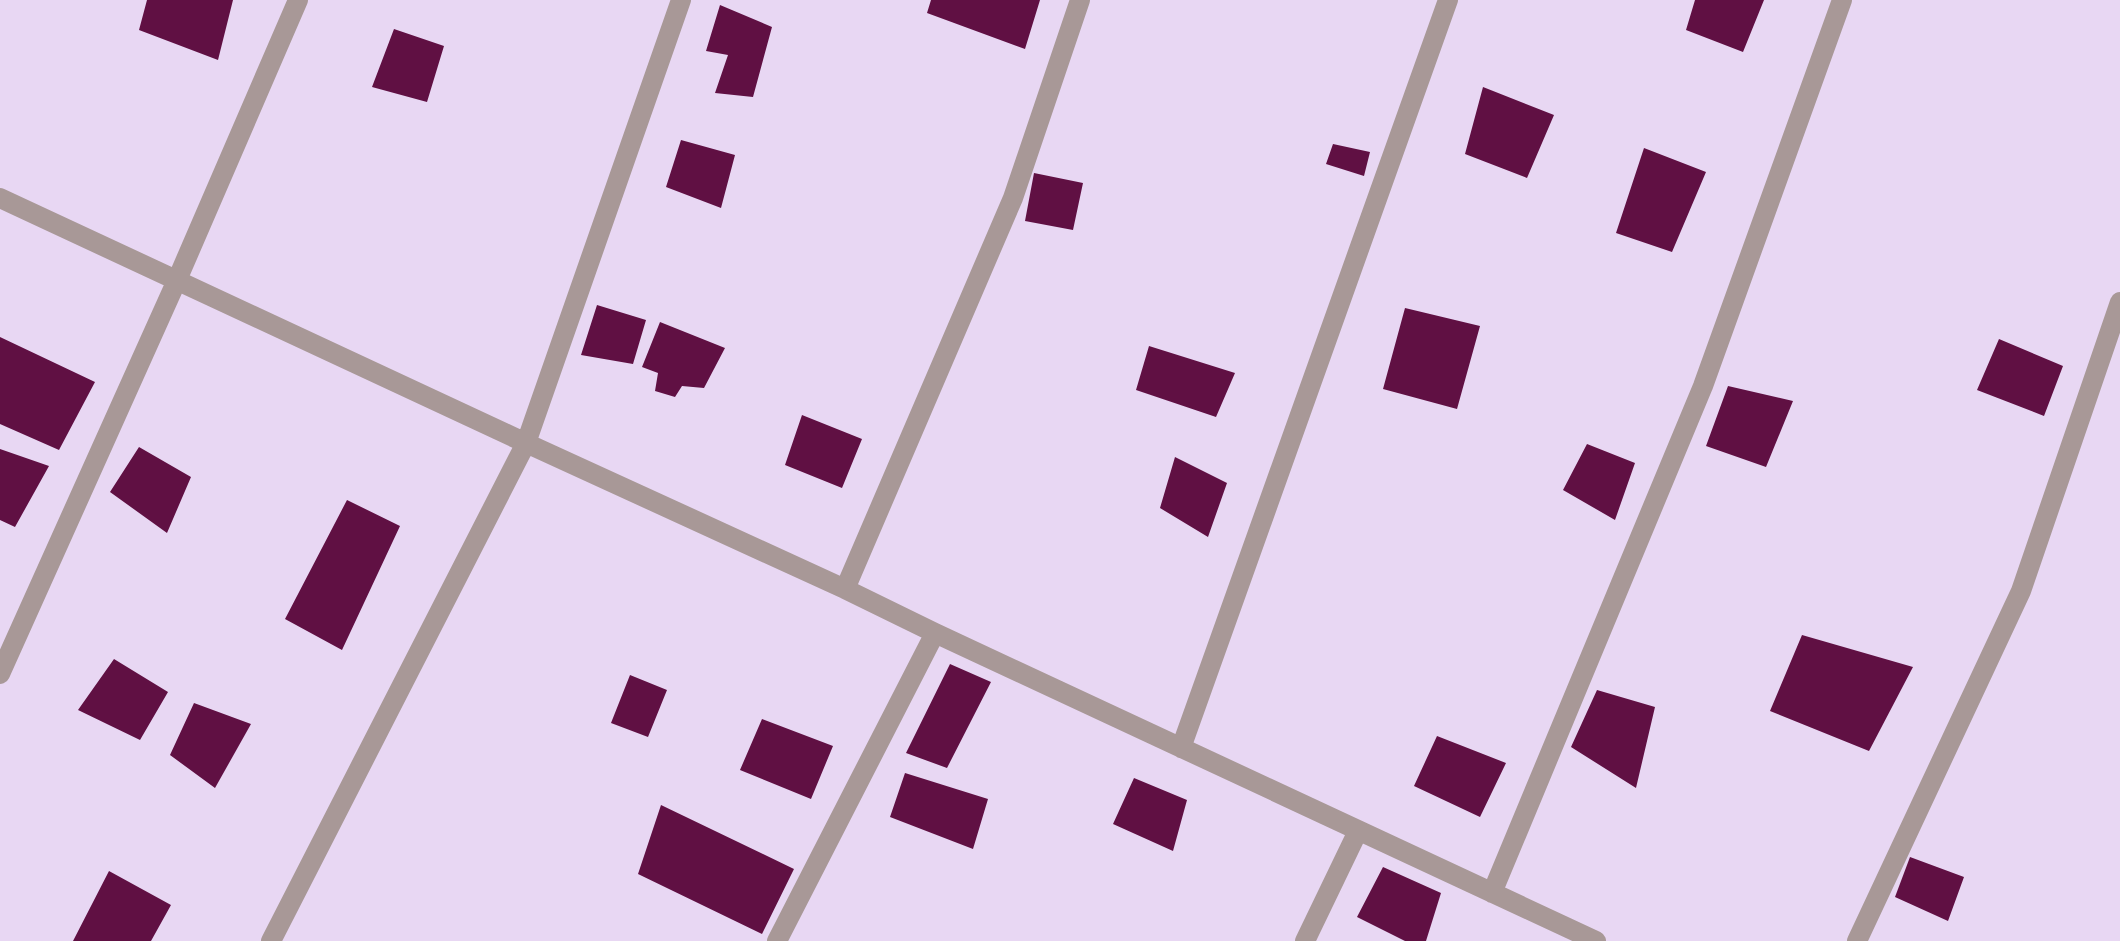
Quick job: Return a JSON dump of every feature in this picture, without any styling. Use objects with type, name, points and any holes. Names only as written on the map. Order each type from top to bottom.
[{"type":"street","points":[[0,674],[177,280],[298,0]]},
{"type":"street","points":[[271,941],[526,443],[681,0]]},
{"type":"street","points":[[845,589],[1013,198],[1080,0]]},
{"type":"street","points":[[1181,748],[1448,0]]},
{"type":"street","points":[[1492,893],[1703,386],[1842,0]]},
{"type":"street","points":[[0,198],[1596,941]]},
{"type":"street","points":[[1857,941],[2021,591],[2120,302]]},
{"type":"street","points":[[777,941],[935,633]]},
{"type":"street","points":[[1305,941],[1358,831]]},
{"type":"building","points":[[147,0],[233,0],[218,60],[139,30]]},
{"type":"building","points":[[931,0],[1040,0],[1025,49],[927,13]]},
{"type":"building","points":[[1695,0],[1764,0],[1743,52],[1686,30]]},
{"type":"building","points":[[720,5],[772,27],[753,97],[715,93],[728,55],[706,51]]},
{"type":"building","points":[[394,29],[444,46],[427,102],[372,87]]},
{"type":"building","points":[[1483,87],[1554,115],[1527,178],[1465,154]]},
{"type":"building","points":[[681,140],[735,155],[721,208],[666,187]]},
{"type":"building","points":[[1333,144],[1370,152],[1364,176],[1326,164]]},
{"type":"building","points":[[1644,148],[1706,172],[1672,252],[1616,233]]},
{"type":"building","points":[[1034,173],[1083,183],[1073,230],[1025,221]]},
{"type":"building","points":[[597,305],[646,320],[633,364],[581,355]]},
{"type":"building","points":[[1405,308],[1480,326],[1457,409],[1383,389]]},
{"type":"building","points":[[660,322],[725,348],[704,388],[682,386],[675,397],[655,391],[658,373],[642,367]]},
{"type":"building","points":[[0,337],[95,382],[59,450],[0,424]]},
{"type":"building","points":[[1999,339],[2063,366],[2044,416],[1977,390]]},
{"type":"building","points":[[1149,346],[1235,373],[1216,417],[1136,390]]},
{"type":"building","points":[[1728,386],[1793,401],[1766,467],[1706,446]]},
{"type":"building","points":[[802,415],[862,439],[842,488],[785,465]]},
{"type":"building","points":[[1587,444],[1635,463],[1615,520],[1563,490]]},
{"type":"building","points":[[139,447],[191,477],[167,533],[110,492]]},
{"type":"building","points":[[0,449],[49,466],[15,527],[0,520]]},
{"type":"building","points":[[1175,457],[1227,483],[1208,537],[1160,508]]},
{"type":"building","points":[[347,500],[400,526],[342,650],[285,619]]},
{"type":"building","points":[[1802,635],[1913,667],[1869,751],[1770,711]]},
{"type":"building","points":[[114,659],[168,692],[140,740],[78,710]]},
{"type":"building","points":[[950,664],[991,682],[947,768],[906,753]]},
{"type":"building","points":[[630,675],[667,690],[648,737],[611,723]]},
{"type":"building","points":[[1597,690],[1655,707],[1636,788],[1571,747]]},
{"type":"building","points":[[194,703],[251,724],[215,788],[170,755]]},
{"type":"building","points":[[762,719],[833,746],[811,799],[740,770]]},
{"type":"building","points":[[1437,736],[1506,763],[1480,817],[1414,786]]},
{"type":"building","points":[[905,773],[988,799],[973,849],[890,817]]},
{"type":"building","points":[[1134,778],[1187,800],[1173,851],[1113,824]]},
{"type":"building","points":[[661,805],[794,869],[762,934],[638,874]]},
{"type":"building","points":[[1910,857],[1964,877],[1948,921],[1895,897]]},
{"type":"building","points":[[1383,867],[1441,893],[1426,941],[1405,941],[1357,917]]},
{"type":"building","points":[[109,871],[171,905],[151,941],[73,941]]}]
